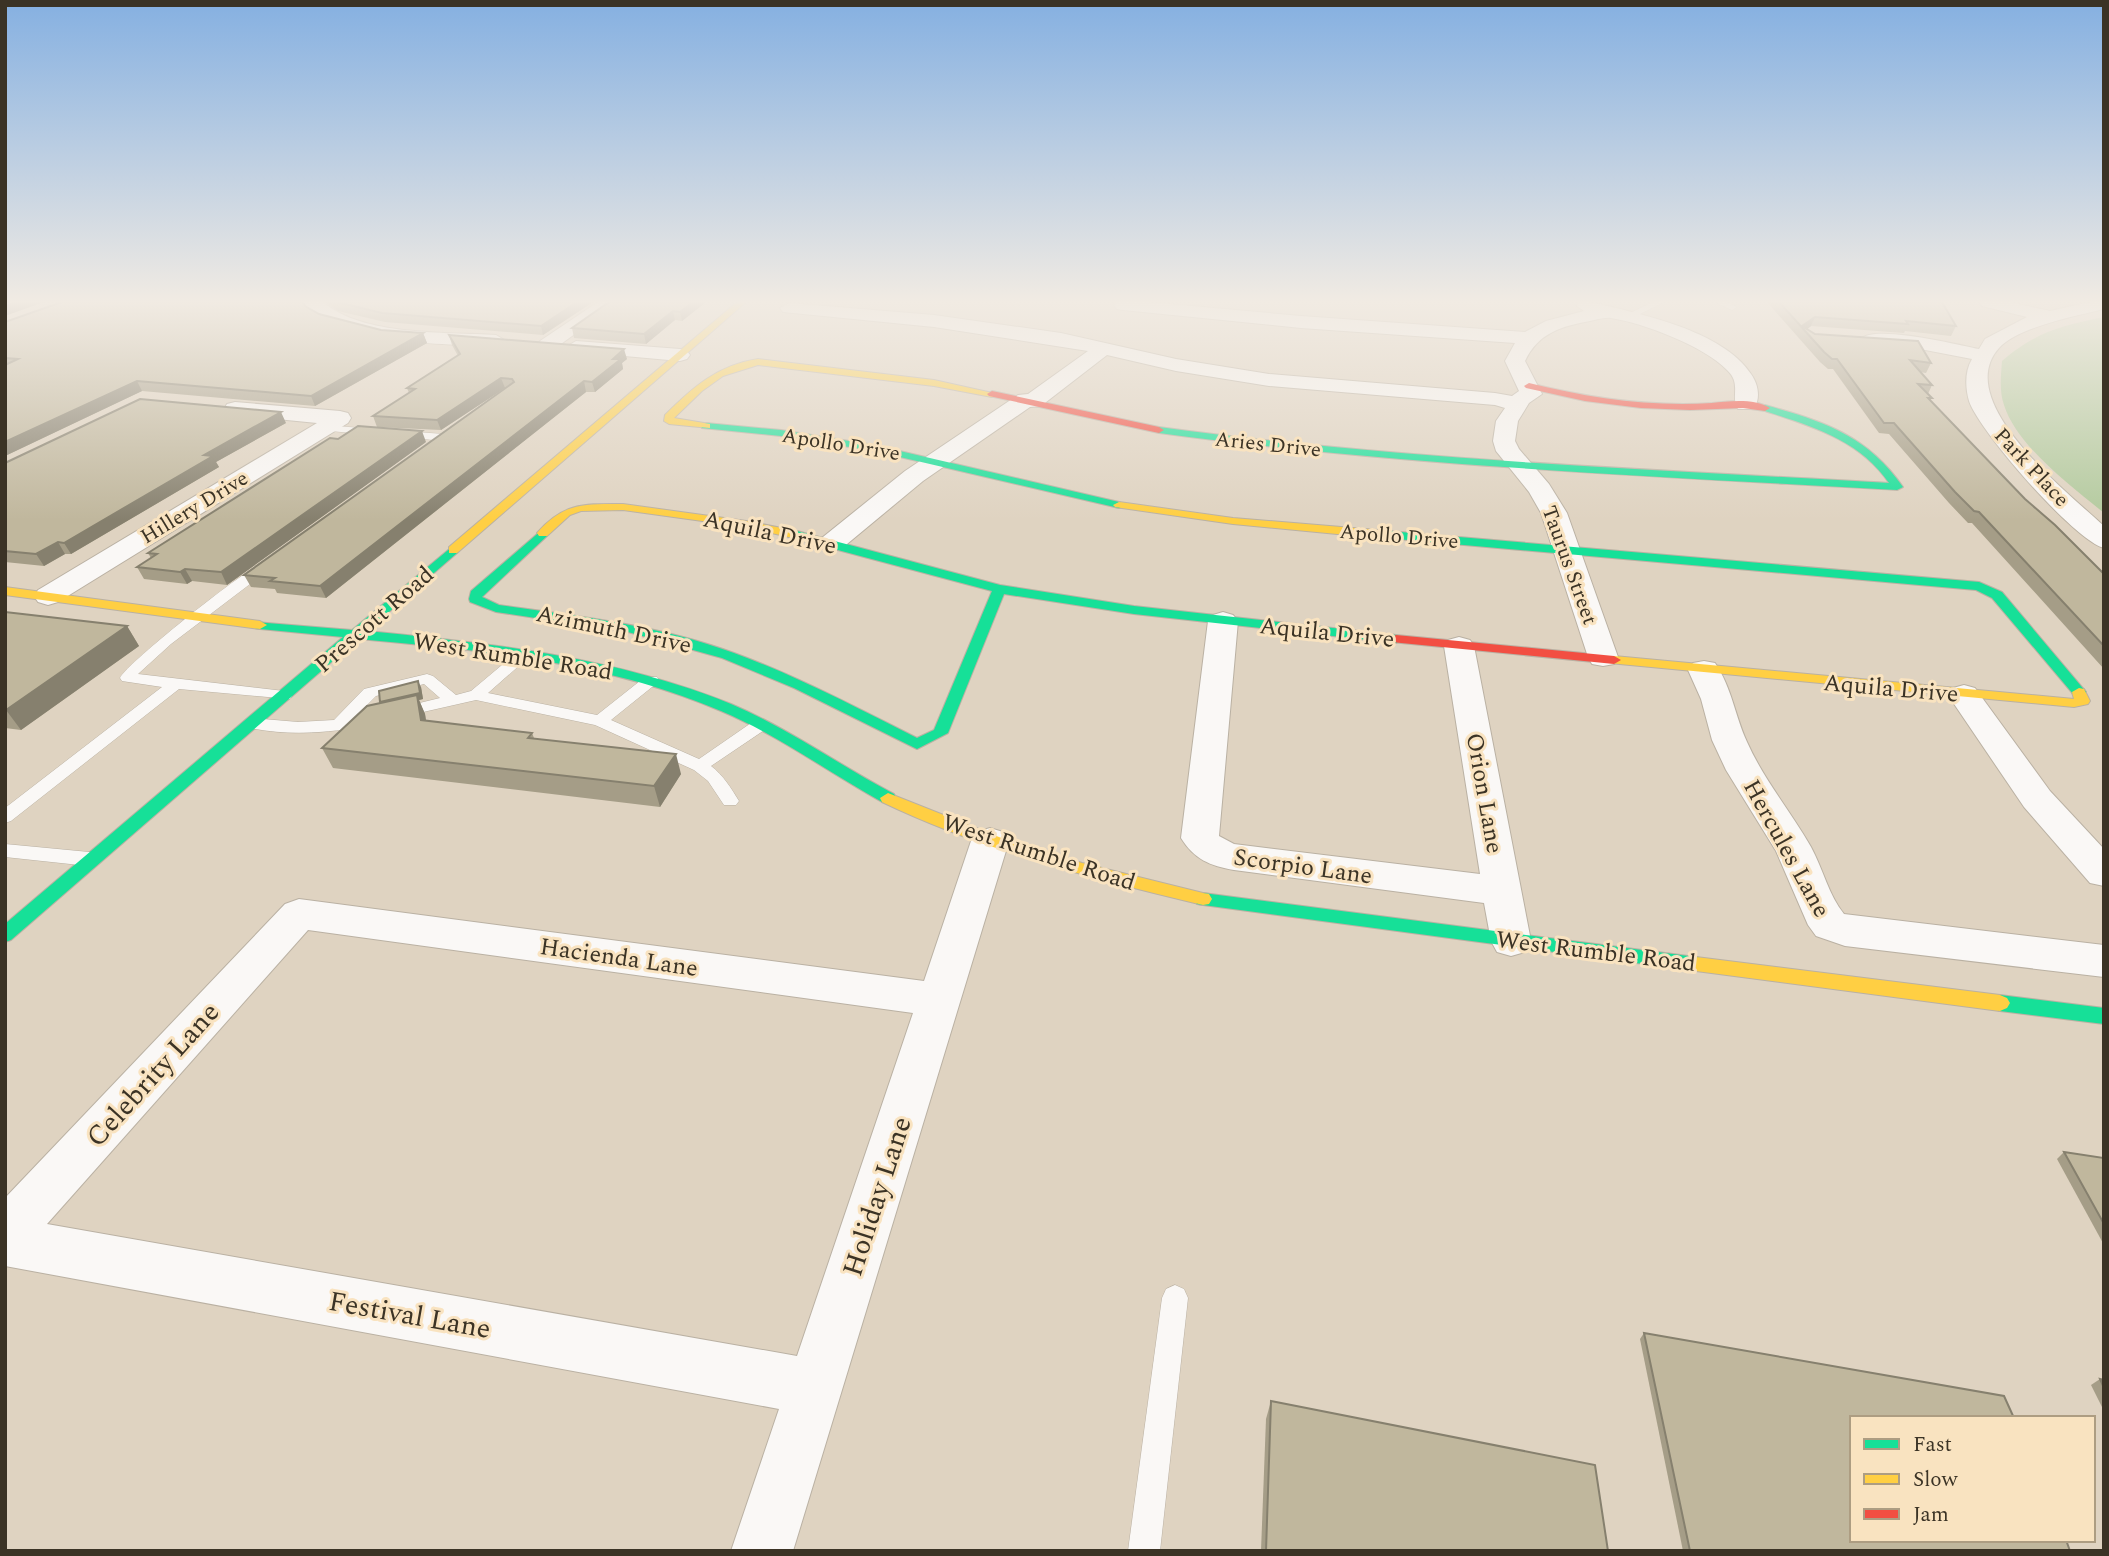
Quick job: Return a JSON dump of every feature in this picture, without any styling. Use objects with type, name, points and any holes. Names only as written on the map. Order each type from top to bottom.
[{"type":"street","name":"Prescott Road","points":[[5,935],[657,375]]},
{"type":"street","name":"Aries Drive","points":[[669,421],[669,417],[713,375]]},
{"type":"street","name":"Aries Drive","points":[[872,375],[1030,400],[1119,422],[1207,438],[1311,449],[1521,464],[1897,487],[1878,458],[1850,438],[1815,423],[1746,404]]},
{"type":"street","points":[[832,543],[936,461],[1030,400],[1061,375]]},
{"type":"street","points":[[1234,375],[1495,399],[1523,395],[1673,408],[1746,404],[1749,397],[1742,375]]},
{"type":"street","points":[[1520,375],[1523,395]]},
{"type":"street","name":"Park Place","points":[[1975,375],[1974,383],[1984,414],[1998,434],[2034,473],[2104,540]]},
{"type":"street","name":"Taurus Street","points":[[1523,395],[1507,421],[1504,441],[1508,451],[1540,489],[1554,513],[1603,657]]},
{"type":"street","points":[[208,406],[332,423]]},
{"type":"street","name":"Apollo Drive","points":[[669,421],[825,440],[936,461],[1124,506],[1219,520],[1979,586],[1997,595],[2083,696],[2083,701]]},
{"type":"street","name":"Hillery Drive","points":[[48,596],[332,423]]},
{"type":"street","name":"Aquila Drive","points":[[579,508],[623,507],[746,524],[832,543],[999,589],[1223,621],[1964,695],[2074,703],[2083,701]]},
{"type":"street","name":"Azimuth Drive","points":[[579,508],[556,520],[476,594],[476,600],[496,608],[642,629],[698,646],[803,686],[917,744],[940,733],[999,589]]},
{"type":"street","name":"West Rumble Road","points":[[5,591],[197,618],[525,653],[604,667],[651,680],[727,708],[845,776],[907,808],[990,841],[1073,868],[1246,908],[1506,912],[2104,1016]]},
{"type":"street","name":"Scorpio Lane","points":[[1223,621],[1200,838],[1206,847],[1219,854],[1506,912]]},
{"type":"street","name":"Orion Lane","points":[[1459,646],[1506,912]]},
{"type":"street","name":"Hercules Lane","points":[[1704,670],[1721,708],[1729,740],[1743,770],[1794,850],[1822,915],[1830,925],[1845,930],[2104,961]]},
{"type":"street","points":[[1964,695],[2037,799],[2104,873]]},
{"type":"street","name":"Holiday Lane","points":[[762,1551],[990,841]]},
{"type":"street","name":"Hacienda Lane","points":[[299,914],[939,1000]]},
{"type":"street","name":"Celebrity Lane","points":[[5,1234],[299,914]]},
{"type":"street","name":"Festival Lane","points":[[5,1241],[814,1387]]},
{"type":"lane","points":[[332,423],[449,433],[419,455]]},
{"type":"lane","points":[[282,553],[166,641],[130,673],[128,678],[284,696]]},
{"type":"lane","points":[[477,695],[525,653]]},
{"type":"lane","points":[[337,727],[370,692],[427,679],[451,699]]},
{"type":"lane","points":[[600,721],[651,680]]},
{"type":"lane","points":[[5,817],[176,684]]},
{"type":"lane","points":[[252,723],[308,729],[337,727],[477,695],[600,721],[700,766],[714,777],[730,801]]},
{"type":"lane","points":[[700,766],[760,725]]},
{"type":"lane","points":[[5,850],[93,860]]},
{"type":"lane","points":[[1144,1551],[1175,1298]]},
{"type":"green space","points":[[2001,375],[2104,375],[2104,513],[2046,464],[2020,435],[2004,405]]},
{"type":"building","points":[[5,375],[349,375],[311,396],[137,381],[5,442]]},
{"type":"building","points":[[428,375],[601,375],[592,382],[584,381],[320,586],[270,581],[275,578],[244,575],[514,382],[512,379],[501,378],[437,420],[373,416],[415,389],[407,388]]},
{"type":"building","points":[[1848,375],[1923,375],[1932,385],[1918,384],[1932,398],[1928,398],[2025,499],[2104,574],[2104,646],[1979,512],[1974,511],[1955,492],[1894,423],[1884,423]]},
{"type":"building","points":[[140,399],[281,412],[204,455],[213,456],[64,543],[58,542],[36,554],[5,551],[5,463]]},
{"type":"building","points":[[358,426],[422,431],[221,572],[185,569],[180,572],[137,567],[157,554],[148,553],[330,438],[338,439]]},
{"type":"building","points":[[5,612],[127,626],[6,710]]},
{"type":"building","points":[[418,681],[420,693],[380,702],[379,691]]},
{"type":"building","points":[[417,695],[421,720],[532,733],[528,738],[676,754],[654,786],[322,748],[367,706]]},
{"type":"building","points":[[2064,1152],[2104,1158],[2104,1224]]},
{"type":"building","points":[[1644,1333],[2004,1396],[2013,1416],[1850,1416],[1850,1542],[2067,1542],[2070,1551],[1690,1551]]},
{"type":"building","points":[[1271,1401],[1595,1465],[1608,1551],[1266,1551]]},
{"type":"traffic: fast","points":[[1159,430],[1284,447],[1583,469],[1897,487],[1885,470],[1856,444],[1822,427],[1765,408]]},
{"type":"traffic: fast","points":[[706,426],[781,433],[874,448],[1119,505]]},
{"type":"traffic: fast","points":[[543,533],[476,594],[475,599],[496,608],[629,628],[727,655],[799,685],[917,744],[940,733],[999,589]]},
{"type":"traffic: fast","points":[[793,534],[999,589],[1134,610],[1396,639]]},
{"type":"traffic: fast","points":[[1389,535],[1979,586],[1997,595],[2079,692]]},
{"type":"traffic: fast","points":[[5,935],[453,550]]},
{"type":"traffic: fast","points":[[260,625],[437,642],[555,659],[612,671],[725,707],[787,739],[888,798]]},
{"type":"traffic: fast","points":[[1203,899],[1696,964]]},
{"type":"traffic: fast","points":[[2000,1003],[2104,1016]]},
{"type":"traffic: slow","points":[[453,550],[657,375]]},
{"type":"traffic: slow","points":[[706,426],[669,421],[669,417],[698,389],[718,375]]},
{"type":"traffic: slow","points":[[864,375],[934,383],[992,394]]},
{"type":"traffic: slow","points":[[1119,505],[1233,521],[1389,535]]},
{"type":"traffic: slow","points":[[543,533],[566,513],[579,508],[623,507],[746,524],[793,534]]},
{"type":"traffic: slow","points":[[5,591],[260,625]]},
{"type":"traffic: slow","points":[[1614,660],[2074,703],[2083,701],[2079,692]]},
{"type":"traffic: slow","points":[[888,798],[964,832],[1003,846],[1203,899]]},
{"type":"traffic: slow","points":[[1696,964],[2000,1003]]},
{"type":"traffic: jam","points":[[1529,386],[1566,395],[1641,405],[1743,405],[1765,408]]},
{"type":"traffic: jam","points":[[992,394],[1159,430]]},
{"type":"traffic: jam","points":[[1396,639],[1614,660]]}]
